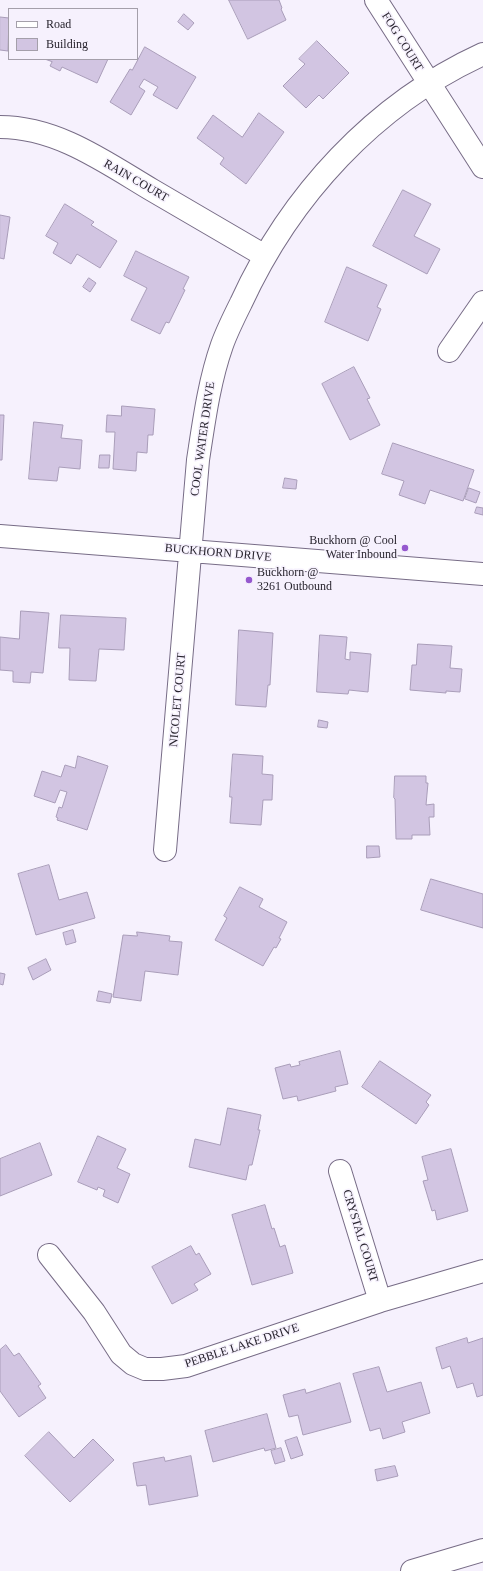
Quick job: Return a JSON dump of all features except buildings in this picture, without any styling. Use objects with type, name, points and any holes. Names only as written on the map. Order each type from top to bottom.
[{"type":"street","name":"FOG COURT","points":[[376,0],[428,84],[453,118],[483,167]]},
{"type":"street","name":"COOL WATER DRIVE","points":[[191,551],[198,460],[207,398],[213,372],[222,343],[250,283],[265,256],[287,221],[323,174],[371,128],[400,104],[428,84],[483,54]]},
{"type":"street","name":"RAIN COURT","points":[[0,127],[15,127],[32,130],[73,144],[265,256]]},
{"type":"street","points":[[449,351],[483,302]]},
{"type":"street","name":"BUCKHORN DRIVE","points":[[0,536],[483,574]]},
{"type":"street","name":"NICOLET COURT","points":[[165,850],[191,551]]},
{"type":"street","name":"CRYSTAL COURT","points":[[340,1170],[380,1301]]},
{"type":"street","name":"PEBBLE LAKE DRIVE","points":[[49,1254],[94,1312],[121,1354],[133,1364],[145,1369],[162,1369],[186,1366],[380,1301],[483,1271]]},
{"type":"street","points":[[412,1571],[483,1550]]},
{"type":"place","name":"Buckhorn @ Cool Water Inbound","points":[[405,548]]},
{"type":"place","name":"Buckhorn @ 3261 Outbound","points":[[249,580]]}]
